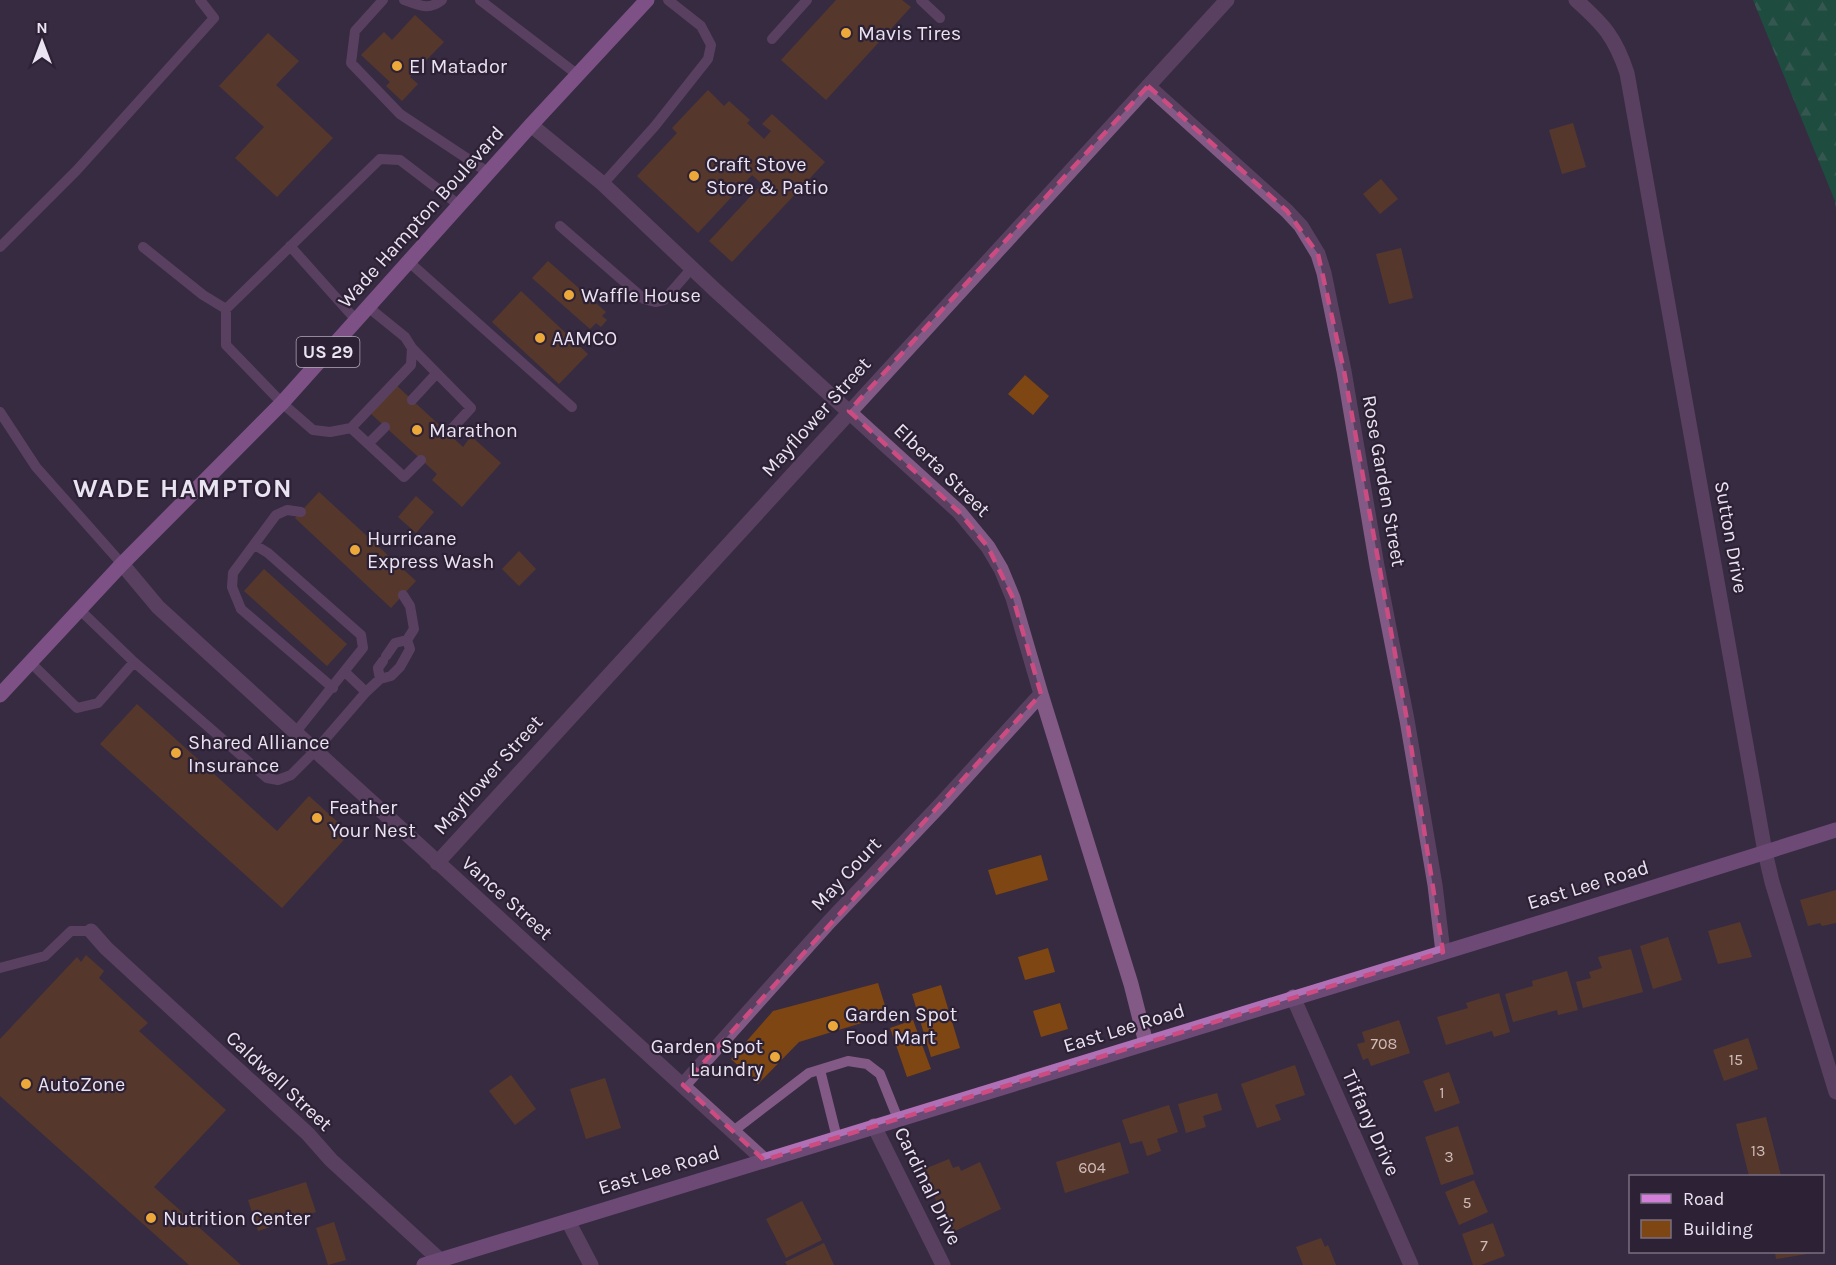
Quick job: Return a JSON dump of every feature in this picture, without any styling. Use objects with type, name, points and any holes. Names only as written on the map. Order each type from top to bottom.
[{"type":"main road","name":"Wade Hampton Boulevard","points":[[0,695],[122,564],[282,403],[531,125],[647,0]]},
{"type":"street","name":"Mayflower Street","points":[[437,862],[1227,0]]},
{"type":"street","name":"Sutton Drive","points":[[1576,0],[1611,34],[1627,73],[1765,852],[1836,1092]]},
{"type":"street","name":"Rose Garden Street","points":[[1148,86],[1287,212],[1300,226],[1317,254],[1324,273],[1407,720],[1435,885],[1443,952]]},
{"type":"street","name":"Elberta Street","points":[[531,125],[603,184],[959,512],[988,547],[1013,597],[1131,984],[1146,1043]]},
{"type":"street","name":"Vance Street","points":[[122,564],[158,608],[764,1160]]},
{"type":"street","name":"May Court","points":[[683,1085],[829,922],[1041,694]]},
{"type":"street","name":"East Lee Road","points":[[424,1265],[1836,830]]},
{"type":"street","name":"Caldwell Street","points":[[91,931],[106,948],[308,1134],[331,1160],[440,1260]]},
{"type":"street","name":"Tiffany Drive","points":[[1293,997],[1411,1265]]},
{"type":"street","name":"Cardinal Drive","points":[[874,1126],[944,1265]]},
{"type":"street","points":[[568,1221],[591,1265]]},
{"type":"lane","points":[[0,247],[76,170],[214,18],[200,0]]},
{"type":"lane","points":[[384,0],[356,31],[351,63],[400,114],[489,173]]},
{"type":"lane","points":[[404,0],[424,6],[434,6],[442,0]]},
{"type":"lane","points":[[480,0],[578,75]]},
{"type":"lane","points":[[603,184],[655,126],[708,59],[711,45],[701,26],[668,0]]},
{"type":"lane","points":[[771,39],[807,0]]},
{"type":"lane","points":[[921,0],[940,18]]},
{"type":"lane","points":[[412,348],[411,365],[351,428],[330,432],[313,430],[282,403],[226,345],[225,309],[380,159],[400,160],[459,205]]},
{"type":"lane","points":[[560,226],[644,299],[655,302],[664,300],[692,267]]},
{"type":"lane","points":[[290,246],[356,320]]},
{"type":"lane","points":[[142,247],[203,295],[225,309]]},
{"type":"lane","points":[[409,262],[572,407]]},
{"type":"lane","points":[[368,307],[405,337],[436,374],[471,408],[448,433]]},
{"type":"lane","points":[[412,399],[436,374]]},
{"type":"lane","points":[[0,412],[36,467],[122,564]]},
{"type":"lane","points":[[368,444],[385,427]]},
{"type":"lane","points":[[351,428],[405,477],[421,460]]},
{"type":"lane","points":[[301,512],[287,510],[276,515],[233,573],[232,587],[241,609],[333,688]]},
{"type":"lane","points":[[255,545],[268,553],[361,635],[363,648],[296,733]]},
{"type":"lane","points":[[380,679],[378,668],[384,658],[395,643],[407,640],[414,629],[410,606],[403,595]]},
{"type":"lane","points":[[80,610],[134,662],[267,778],[278,780],[291,775],[380,679],[392,676],[410,649],[407,640]]},
{"type":"lane","points":[[30,662],[77,708],[98,703],[134,662]]},
{"type":"lane","points":[[345,672],[366,692]]},
{"type":"lane","points":[[0,968],[45,956],[71,931],[91,931]]},
{"type":"lane","points":[[732,1132],[809,1073],[848,1061],[867,1064],[880,1074],[898,1119]]},
{"type":"lane","points":[[820,1070],[837,1138]]},
{"type":"highlighted area","points":[[1148,86],[1287,211],[1318,254],[1344,371],[1407,720],[1443,952],[764,1160],[683,1085],[1041,694],[1013,598],[988,547],[959,512],[849,411]]},
{"type":"green space","points":[[1753,0],[1836,0],[1836,211],[1835,201]]},
{"type":"building","name":"Mavis Tires","points":[[836,0],[902,0],[911,7],[826,100],[781,60]]},
{"type":"building","name":"El Matador","points":[[415,15],[444,42],[410,77],[418,84],[402,101],[386,86],[390,82],[361,55],[384,32],[392,40]]},
{"type":"building","points":[[268,33],[299,61],[276,85],[333,138],[277,197],[235,158],[264,127],[219,86]]},
{"type":"building","name":"Craft Stove Store & Patio","points":[[708,90],[724,106],[729,101],[750,120],[747,123],[764,139],[771,131],[762,124],[772,114],[825,162],[732,262],[709,241],[762,184],[752,175],[698,233],[637,176],[677,133],[672,128]]},
{"type":"building","points":[[1573,123],[1586,167],[1562,174],[1549,130]]},
{"type":"building","points":[[1381,179],[1398,199],[1380,214],[1363,194]]},
{"type":"building","points":[[1401,248],[1413,298],[1389,304],[1376,254]]},
{"type":"building","name":"Waffle House","points":[[548,261],[606,312],[602,316],[607,320],[601,327],[596,323],[590,329],[532,278]]},
{"type":"building","name":"AAMCO","points":[[521,291],[588,354],[559,384],[492,322]]},
{"type":"building","points":[[1025,375],[1049,396],[1033,415],[1008,394]]},
{"type":"building","points":[[395,384],[463,447],[471,436],[501,463],[462,507],[432,480],[437,474],[369,412]]},
{"type":"building","name":"Hurricane Express Wash","points":[[319,492],[416,581],[391,608],[295,518]]},
{"type":"building","points":[[416,496],[434,512],[416,533],[398,517]]},
{"type":"building","points":[[519,551],[536,569],[519,586],[502,569]]},
{"type":"building","points":[[264,569],[347,644],[327,666],[244,591]]},
{"type":"building","points":[[137,704],[277,831],[309,796],[350,833],[282,908],[100,744]]},
{"type":"building","points":[[1041,855],[1048,880],[996,895],[988,870]]},
{"type":"building","points":[[1836,890],[1836,923],[1808,926],[1800,900]]},
{"type":"building","points":[[1740,922],[1752,957],[1718,964],[1708,931]]},
{"type":"building","points":[[1668,937],[1682,980],[1653,989],[1640,946]]},
{"type":"building","points":[[1048,948],[1055,972],[1025,980],[1018,957]]},
{"type":"building","points":[[1631,949],[1643,992],[1583,1008],[1576,982],[1591,978],[1589,972],[1602,968],[1598,957]]},
{"type":"building","points":[[86,955],[104,971],[99,978],[148,1023],[139,1031],[226,1110],[154,1187],[241,1265],[189,1265],[0,1096],[0,1039],[77,957],[81,962]]},
{"type":"building","points":[[1567,971],[1578,1010],[1558,1015],[1557,1010],[1513,1022],[1505,994],[1533,986],[1532,981]]},
{"type":"building","points":[[878,983],[888,1015],[799,1042],[758,1084],[731,1059],[773,1011]]},
{"type":"building","points":[[941,985],[960,1048],[931,1057],[912,994]]},
{"type":"building","points":[[1499,993],[1510,1032],[1494,1037],[1492,1031],[1446,1045],[1437,1017],[1468,1008],[1466,1003]]},
{"type":"building","points":[[1060,1003],[1068,1029],[1041,1037],[1033,1011]]},
{"type":"building","points":[[913,1020],[931,1069],[907,1077],[890,1028]]},
{"type":"building","points":[[1399,1020],[1410,1053],[1371,1066],[1368,1058],[1363,1060],[1357,1044],[1365,1042],[1362,1032]]},
{"type":"building","points":[[1748,1038],[1758,1069],[1724,1081],[1713,1050]]},
{"type":"building","points":[[1295,1065],[1305,1095],[1275,1105],[1281,1120],[1257,1128],[1241,1084]]},
{"type":"building","points":[[1449,1072],[1460,1103],[1435,1112],[1423,1081]]},
{"type":"building","points":[[511,1075],[536,1109],[515,1125],[489,1091]]},
{"type":"building","points":[[605,1078],[621,1128],[586,1139],[570,1089]]},
{"type":"building","points":[[1217,1093],[1222,1110],[1203,1116],[1206,1127],[1186,1133],[1178,1104]]},
{"type":"building","points":[[1169,1105],[1178,1132],[1157,1139],[1161,1151],[1147,1156],[1142,1141],[1130,1144],[1122,1120]]},
{"type":"building","points":[[1766,1117],[1781,1175],[1749,1175],[1736,1124]]},
{"type":"building","points":[[1458,1126],[1474,1174],[1441,1185],[1425,1137]]},
{"type":"building","points":[[1120,1142],[1129,1173],[1065,1193],[1056,1162]]},
{"type":"building","points":[[949,1159],[953,1168],[959,1166],[961,1171],[980,1162],[1001,1209],[951,1233],[922,1170]]},
{"type":"building","points":[[1474,1180],[1488,1212],[1459,1225],[1445,1192]]},
{"type":"building","points":[[306,1182],[316,1212],[258,1231],[248,1200]]},
{"type":"building","points":[[802,1201],[822,1240],[786,1258],[766,1219]]},
{"type":"building","points":[[334,1222],[346,1260],[328,1265],[316,1228]]},
{"type":"building","points":[[1493,1223],[1505,1256],[1481,1265],[1473,1265],[1462,1234]]},
{"type":"building","points":[[1321,1238],[1325,1247],[1328,1245],[1336,1265],[1303,1265],[1296,1247]]},
{"type":"building","points":[[824,1243],[834,1265],[787,1265],[785,1262]]},
{"type":"building","points":[[1775,1253],[1813,1253],[1776,1259]]},
{"type":"place","name":"Mavis Tires","points":[[846,33]]},
{"type":"place","name":"El Matador","points":[[397,66]]},
{"type":"place","name":"Craft Stove Store & Patio","points":[[694,176]]},
{"type":"place","name":"Waffle House","points":[[569,295]]},
{"type":"place","name":"AAMCO","points":[[540,338]]},
{"type":"place","name":"Marathon","points":[[417,430]]},
{"type":"place","name":"Hurricane Express Wash","points":[[355,550]]},
{"type":"place","name":"Shared Alliance Insurance","points":[[176,753]]},
{"type":"place","name":"Feather Your Nest","points":[[317,818]]},
{"type":"place","name":"Garden Spot Food Mart","points":[[833,1026]]},
{"type":"place","name":"Garden Spot Laundry","points":[[775,1057]]},
{"type":"place","name":"AutoZone","points":[[26,1084]]},
{"type":"place","name":"Nutrition Center","points":[[151,1218]]},
{"type":"district","name":"WADE HAMPTON","points":[[183,488]]}]
